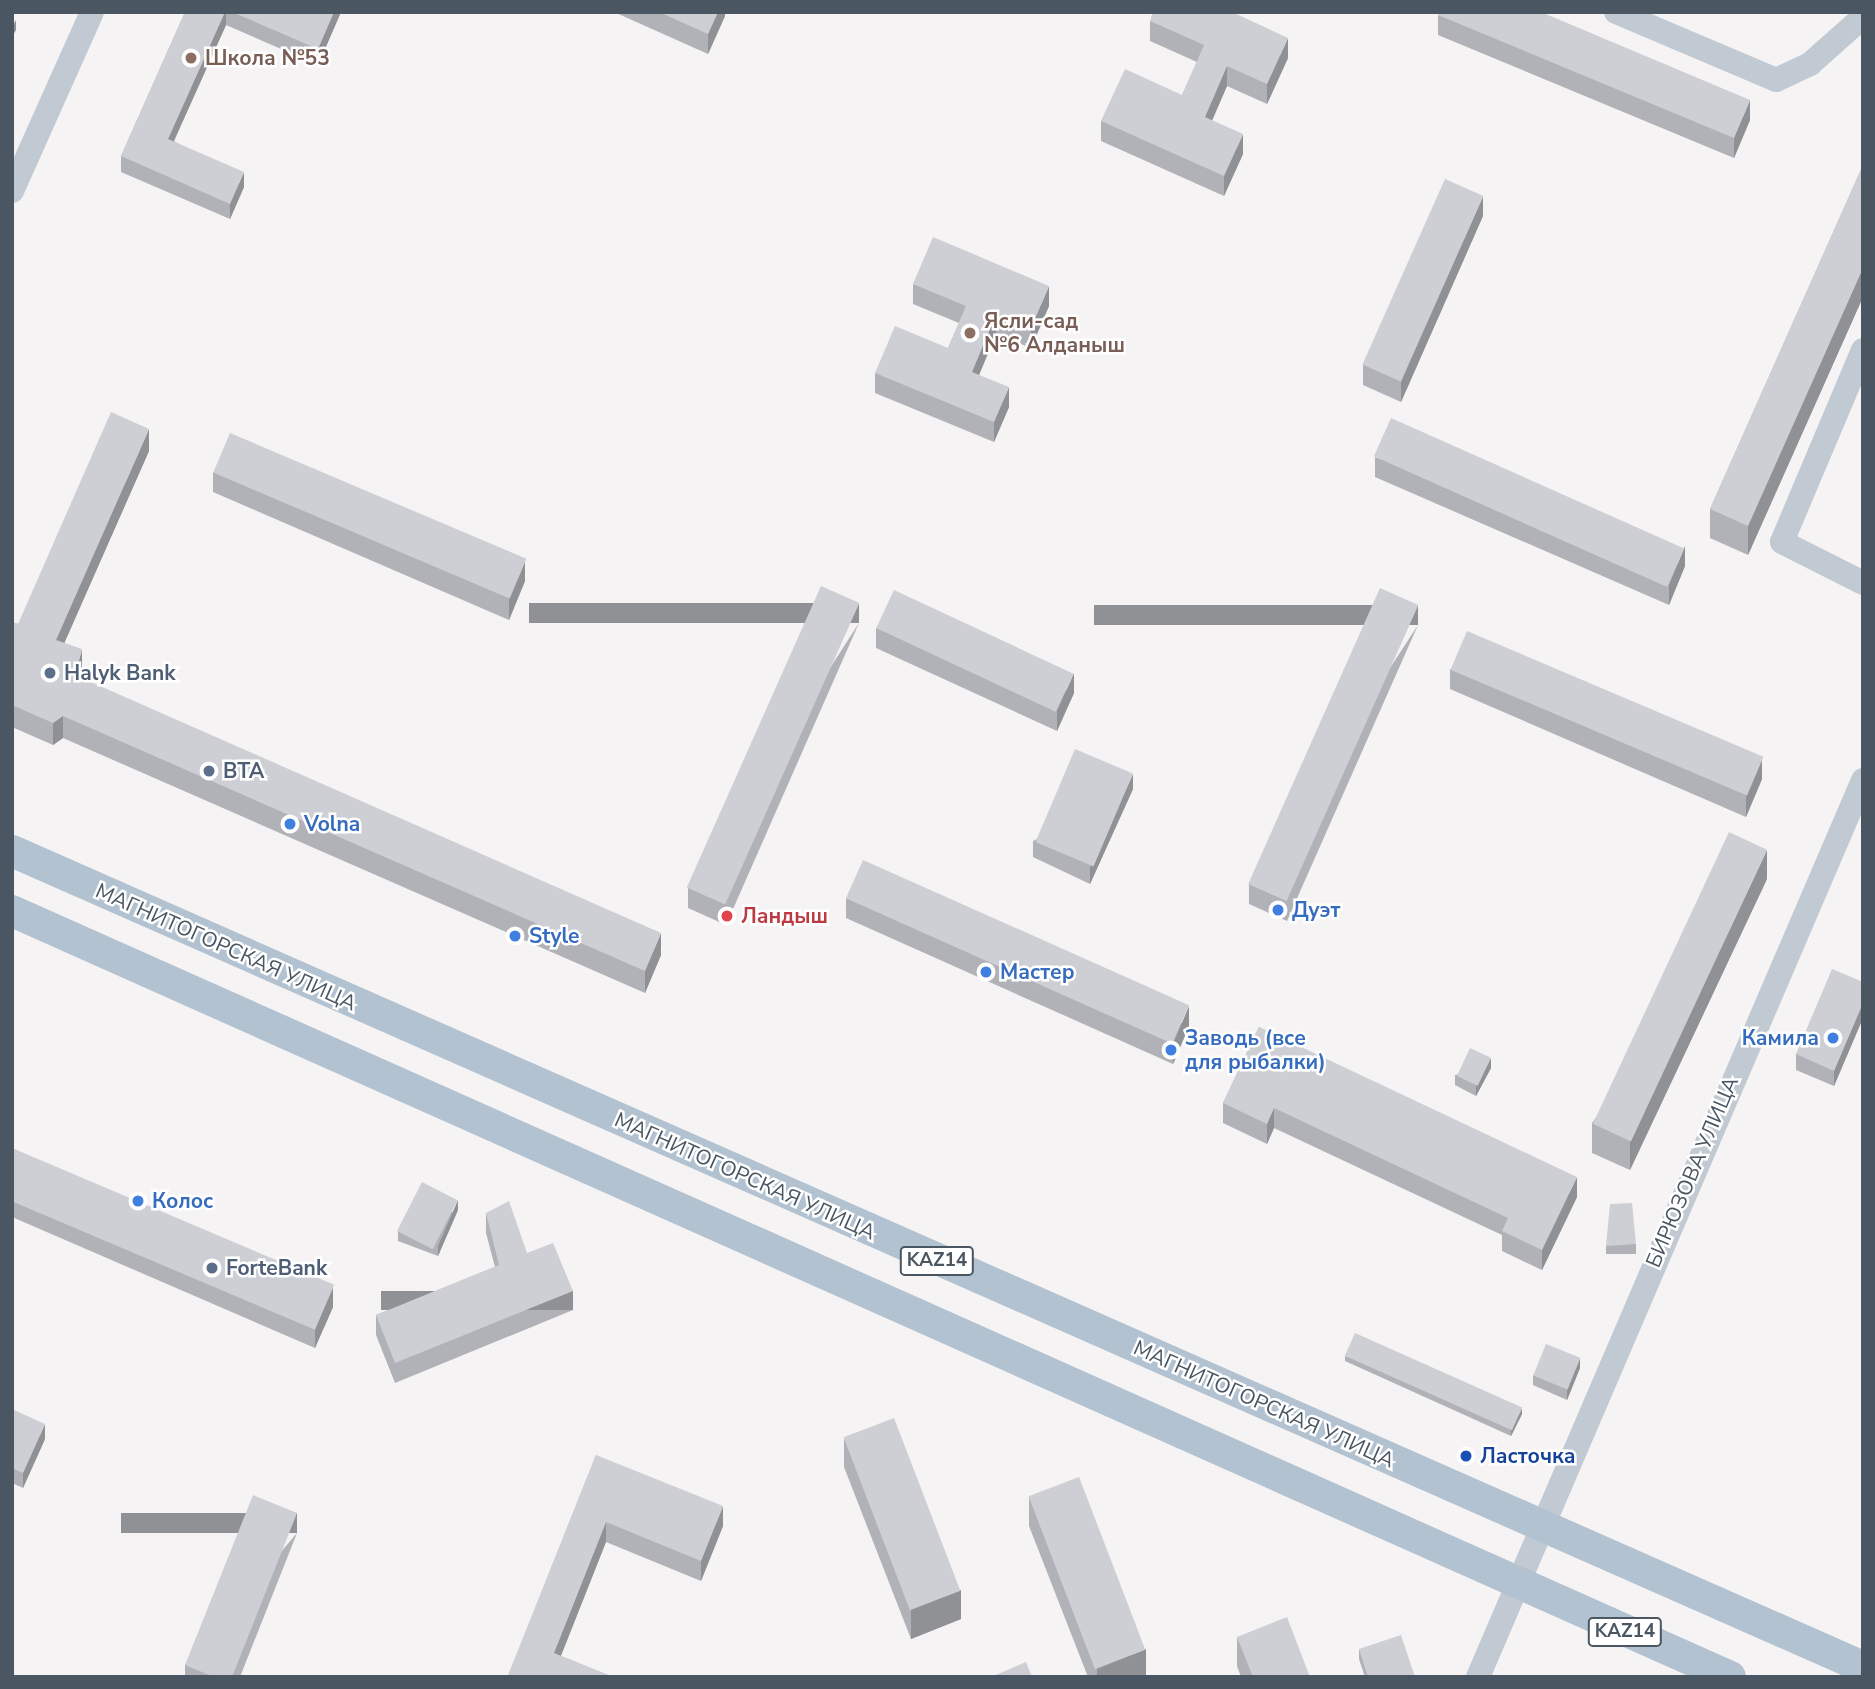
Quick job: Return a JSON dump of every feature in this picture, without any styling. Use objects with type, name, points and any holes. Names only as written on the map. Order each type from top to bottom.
[{"type":"main road","name":"МАГНИТОГОРСКАЯ УЛИЦА","points":[[12,851],[1863,1667]]},
{"type":"main road","name":"KAZ14","points":[[12,911],[1520,1588],[1730,1677]]},
{"type":"street","points":[[12,191],[92,12]]},
{"type":"street","points":[[1616,12],[1776,80],[1810,64],[1863,17]]},
{"type":"street","points":[[1863,351],[1782,542],[1863,583]]},
{"type":"street","name":"БИРЮЗОВА УЛИЦА","points":[[1520,1588],[1669,1223],[1863,780]]},
{"type":"street","points":[[1478,1677],[1520,1588]]},
{"type":"building","points":[[185,12],[225,12],[168,139],[244,172],[230,204],[121,156]]},
{"type":"building","points":[[232,12],[334,12],[318,49]]},
{"type":"building","points":[[659,12],[718,12],[708,34]]},
{"type":"building","points":[[1153,12],[1232,12],[1288,38],[1267,84],[1227,66],[1205,117],[1243,134],[1224,176],[1101,121],[1125,69],[1182,95],[1204,45],[1150,21]]},
{"type":"building","points":[[1439,12],[1541,12],[1750,100],[1734,138],[1438,15]]},
{"type":"building","points":[[1863,165],[1863,268],[1748,526],[1710,509]]},
{"type":"building","points":[[1445,179],[1483,196],[1401,382],[1362,364]]},
{"type":"building","points":[[933,237],[1049,286],[1031,328],[996,314],[972,372],[1009,387],[994,422],[875,373],[895,326],[948,348],[966,306],[913,284]]},
{"type":"building","points":[[111,412],[149,429],[56,640],[82,649],[75,675],[661,933],[645,971],[63,716],[53,723],[12,705],[12,622],[18,624]]},
{"type":"building","points":[[1391,418],[1684,549],[1667,587],[1374,456]]},
{"type":"building","points":[[230,433],[526,559],[510,598],[213,473]]},
{"type":"building","points":[[821,586],[859,603],[725,905],[687,887]]},
{"type":"building","points":[[1380,588],[1418,605],[1287,901],[1248,884]]},
{"type":"building","points":[[894,590],[1073,674],[1056,712],[876,628]]},
{"type":"building","points":[[1467,631],[1763,757],[1747,795],[1451,670]]},
{"type":"building","points":[[1075,749],[1133,774],[1094,867],[1036,842]]},
{"type":"building","points":[[1729,832],[1767,850],[1631,1142],[1593,1124]]},
{"type":"building","points":[[863,860],[1189,1005],[1172,1044],[846,898]]},
{"type":"building","points":[[1832,969],[1863,982],[1863,1003],[1834,1071],[1796,1054]]},
{"type":"building","points":[[1259,1027],[1577,1177],[1542,1250],[1502,1231],[1508,1218],[1274,1108],[1267,1124],[1223,1103]]},
{"type":"building","points":[[1470,1048],[1491,1058],[1478,1086],[1457,1076]]},
{"type":"building","points":[[12,1148],[334,1285],[315,1330],[12,1201]]},
{"type":"building","points":[[422,1182],[458,1200],[433,1249],[397,1231]]},
{"type":"building","points":[[509,1201],[527,1253],[553,1243],[573,1291],[395,1363],[376,1315],[499,1265],[486,1213]]},
{"type":"building","points":[[1632,1203],[1636,1244],[1606,1246],[1610,1204]]},
{"type":"building","points":[[1355,1333],[1522,1407],[1512,1430],[1345,1356]]},
{"type":"building","points":[[1546,1344],[1580,1358],[1568,1389],[1533,1376]]},
{"type":"building","points":[[12,1409],[45,1424],[23,1473],[12,1468]]},
{"type":"building","points":[[894,1418],[960,1591],[910,1610],[844,1437]]},
{"type":"building","points":[[596,1455],[723,1506],[701,1561],[606,1522],[554,1653],[613,1677],[512,1677],[508,1675]]},
{"type":"building","points":[[1079,1477],[1145,1650],[1095,1669],[1029,1496]]},
{"type":"building","points":[[253,1495],[297,1513],[232,1677],[214,1677],[185,1665]]},
{"type":"building","points":[[1287,1617],[1310,1677],[1253,1677],[1237,1637]]},
{"type":"building","points":[[1401,1635],[1415,1677],[1368,1677],[1359,1649]]},
{"type":"building","points":[[1026,1662],[1032,1677],[991,1677]]},
{"type":"place","name":"Школа №53","points":[[191,58]]},
{"type":"place","name":"Ясли-сад №6 Алданыш","points":[[970,333]]},
{"type":"place","name":"Halyk Bank","points":[[50,673]]},
{"type":"place","name":"BTA","points":[[209,771]]},
{"type":"place","name":"Volna","points":[[290,824]]},
{"type":"place","name":"Дуэт","points":[[1278,910]]},
{"type":"place","name":"Ландыш","points":[[727,916]]},
{"type":"place","name":"Style","points":[[515,936]]},
{"type":"place","name":"Мастер","points":[[986,972]]},
{"type":"place","name":"Камила","points":[[1833,1038]]},
{"type":"place","name":"Заводь (все для рыбалки)","points":[[1171,1050]]},
{"type":"place","name":"Колос","points":[[138,1201]]},
{"type":"place","name":"ForteBank","points":[[212,1268]]},
{"type":"place","name":"Ласточка","points":[[1466,1456]]}]
